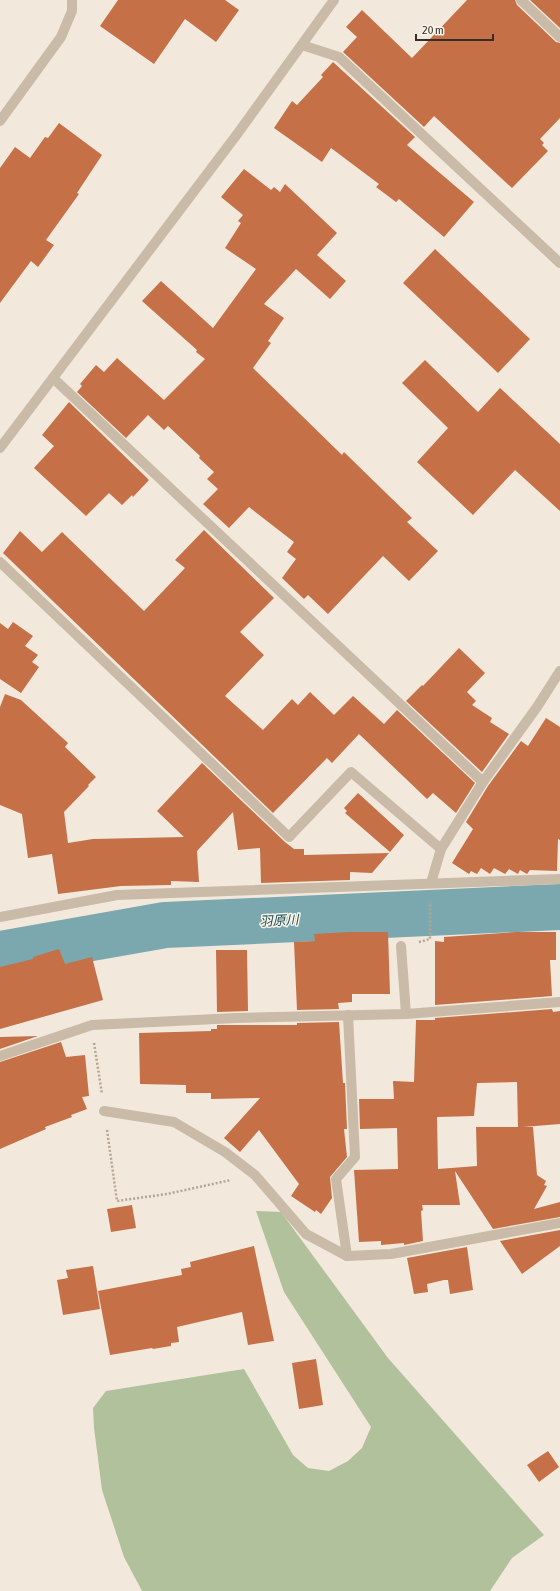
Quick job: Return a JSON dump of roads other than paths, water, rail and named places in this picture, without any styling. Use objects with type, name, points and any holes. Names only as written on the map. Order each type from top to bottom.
[{"type":"street","points":[[0,121],[61,37],[72,11],[72,0]]},
{"type":"street","points":[[0,448],[238,133],[334,0]]},
{"type":"street","points":[[521,0],[560,38]]},
{"type":"street","points":[[302,45],[339,57],[560,263]]},
{"type":"street","points":[[53,378],[483,782]]},
{"type":"street","points":[[0,562],[289,837],[351,772],[441,849]]},
{"type":"street","points":[[431,883],[441,849],[483,782],[537,707],[560,671]]},
{"type":"street","points":[[0,917],[117,895],[560,879]]},
{"type":"street","points":[[401,946],[406,1014]]},
{"type":"street","points":[[0,1056],[92,1025],[236,1018],[406,1014],[560,1002]]},
{"type":"street","points":[[347,1256],[336,1179],[355,1157],[348,1016]]},
{"type":"street","points":[[104,1111],[174,1122],[224,1152],[255,1175],[306,1234],[347,1256],[391,1254],[560,1223]]},
{"type":"waterway","name":"羽原川","points":[[0,954],[165,925],[560,907]]}]
